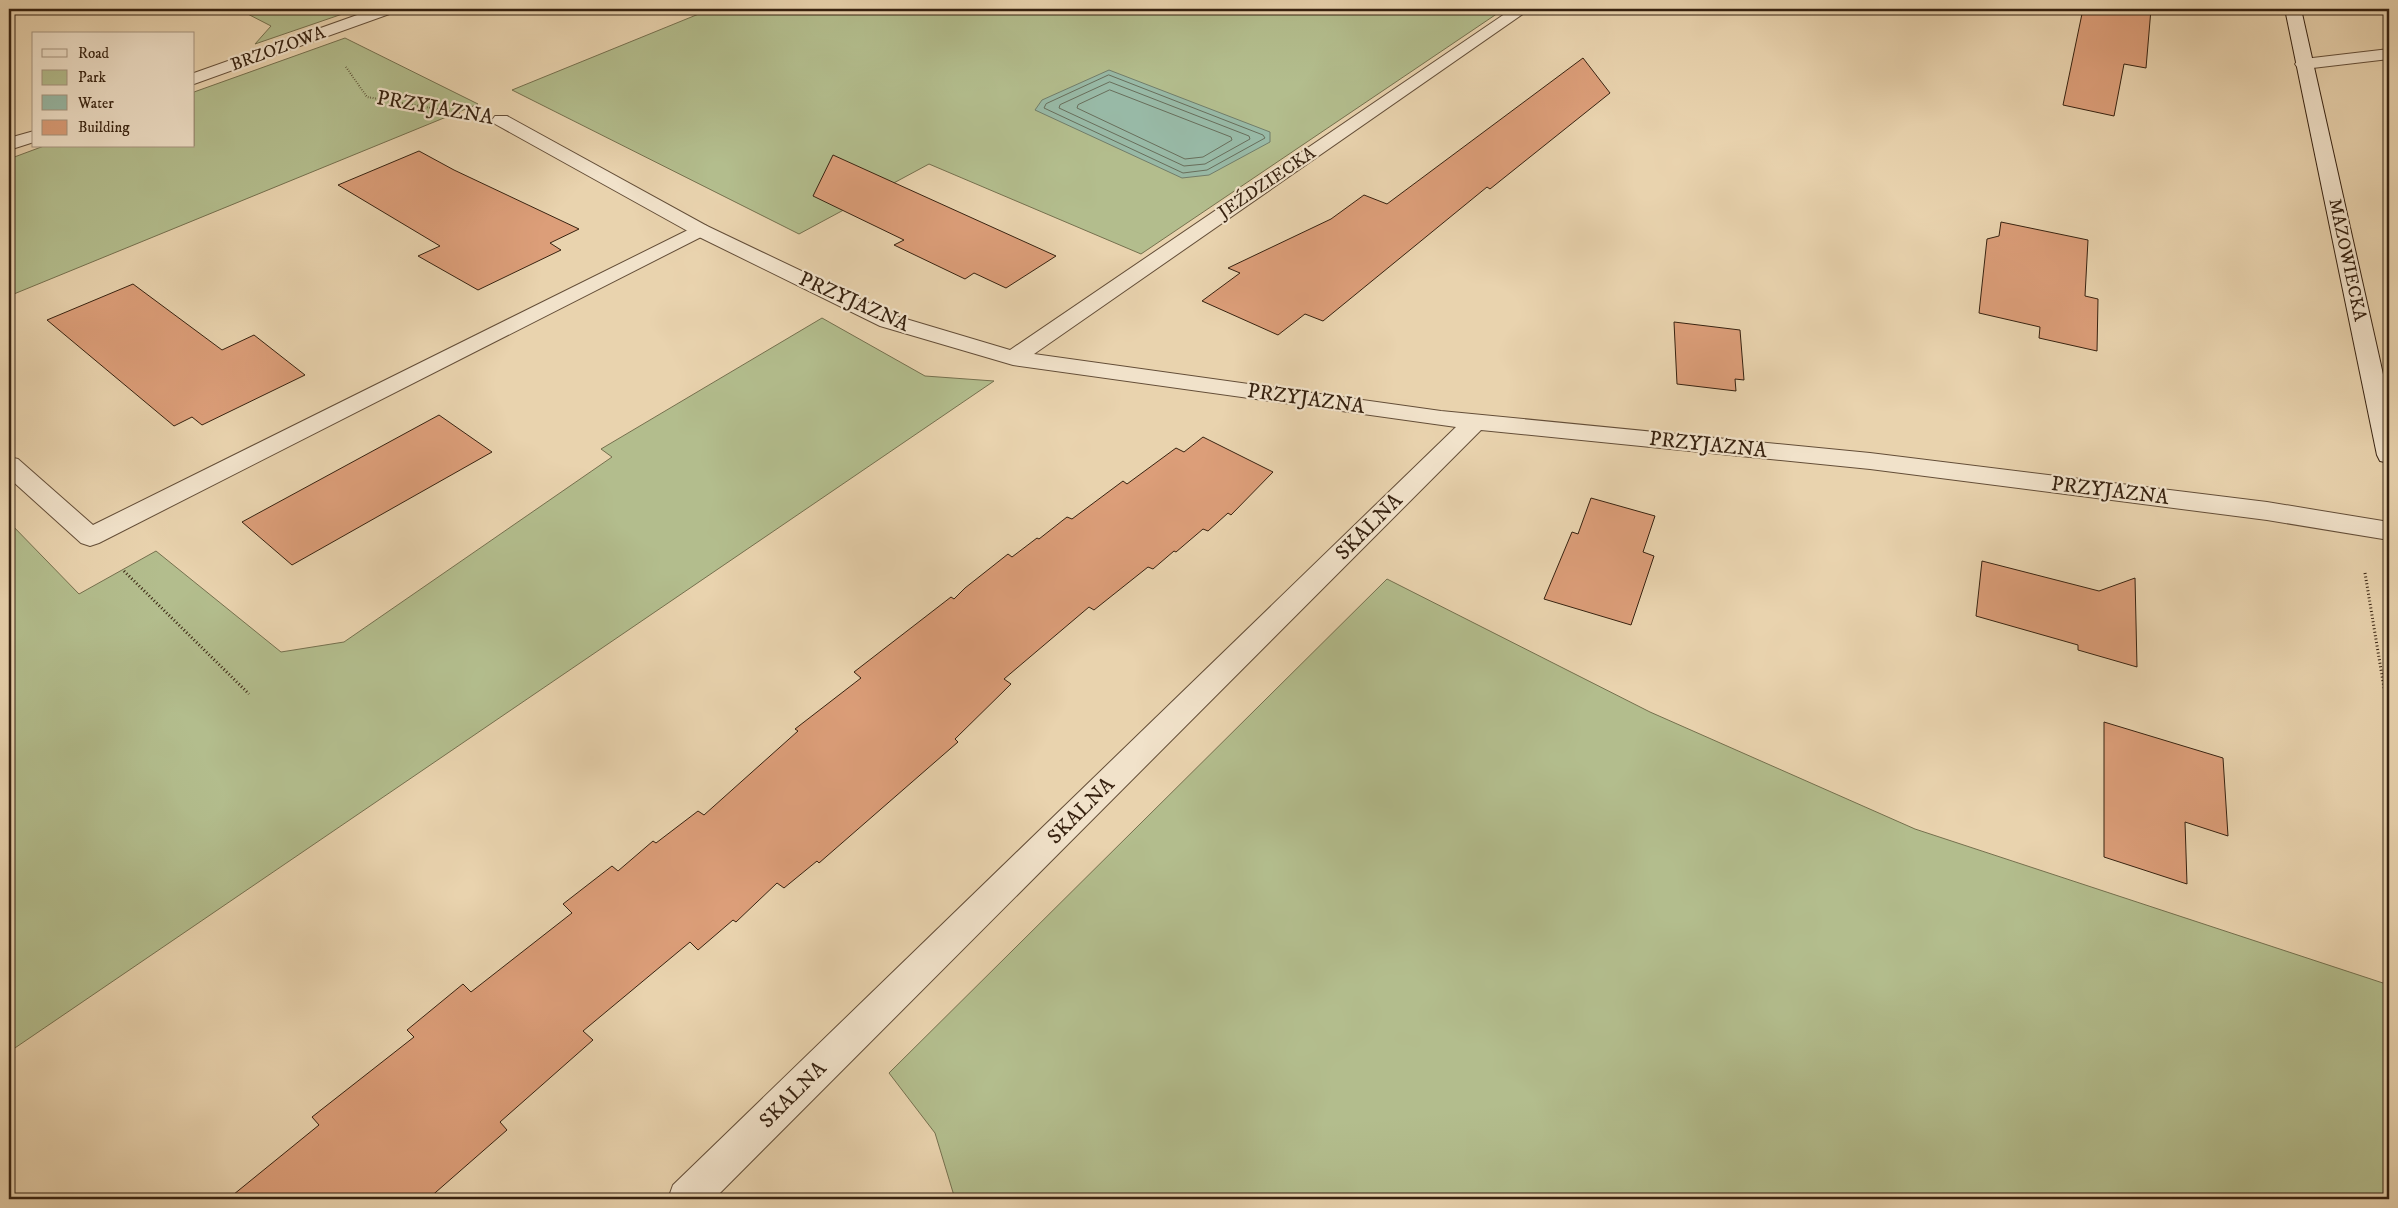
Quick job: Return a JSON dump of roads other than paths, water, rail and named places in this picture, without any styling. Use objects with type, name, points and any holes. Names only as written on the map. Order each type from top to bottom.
[{"type":"street","name":"BRZOZOWA","points":[[195,79],[389,9]]},
{"type":"street","name":"JEŹDZIECKA","points":[[1013,358],[1522,9]]},
{"type":"street","name":"MAZOWIECKA","points":[[2292,9],[2389,455]]},
{"type":"street","points":[[2304,64],[2389,54]]},
{"type":"street","name":"PRZYJAZNA","points":[[501,120],[700,230],[888,321],[1013,358],[1474,422],[1870,461],[2267,511],[2389,531]]},
{"type":"street","points":[[9,144],[32,137]]},
{"type":"street","points":[[9,465],[90,537],[700,230]]},
{"type":"street","name":"SKALNA","points":[[687,1199],[1474,422]]},
{"type":"water","points":[[1109,70],[1270,132],[1270,142],[1209,175],[1182,178],[1035,110],[1042,100]]}]
